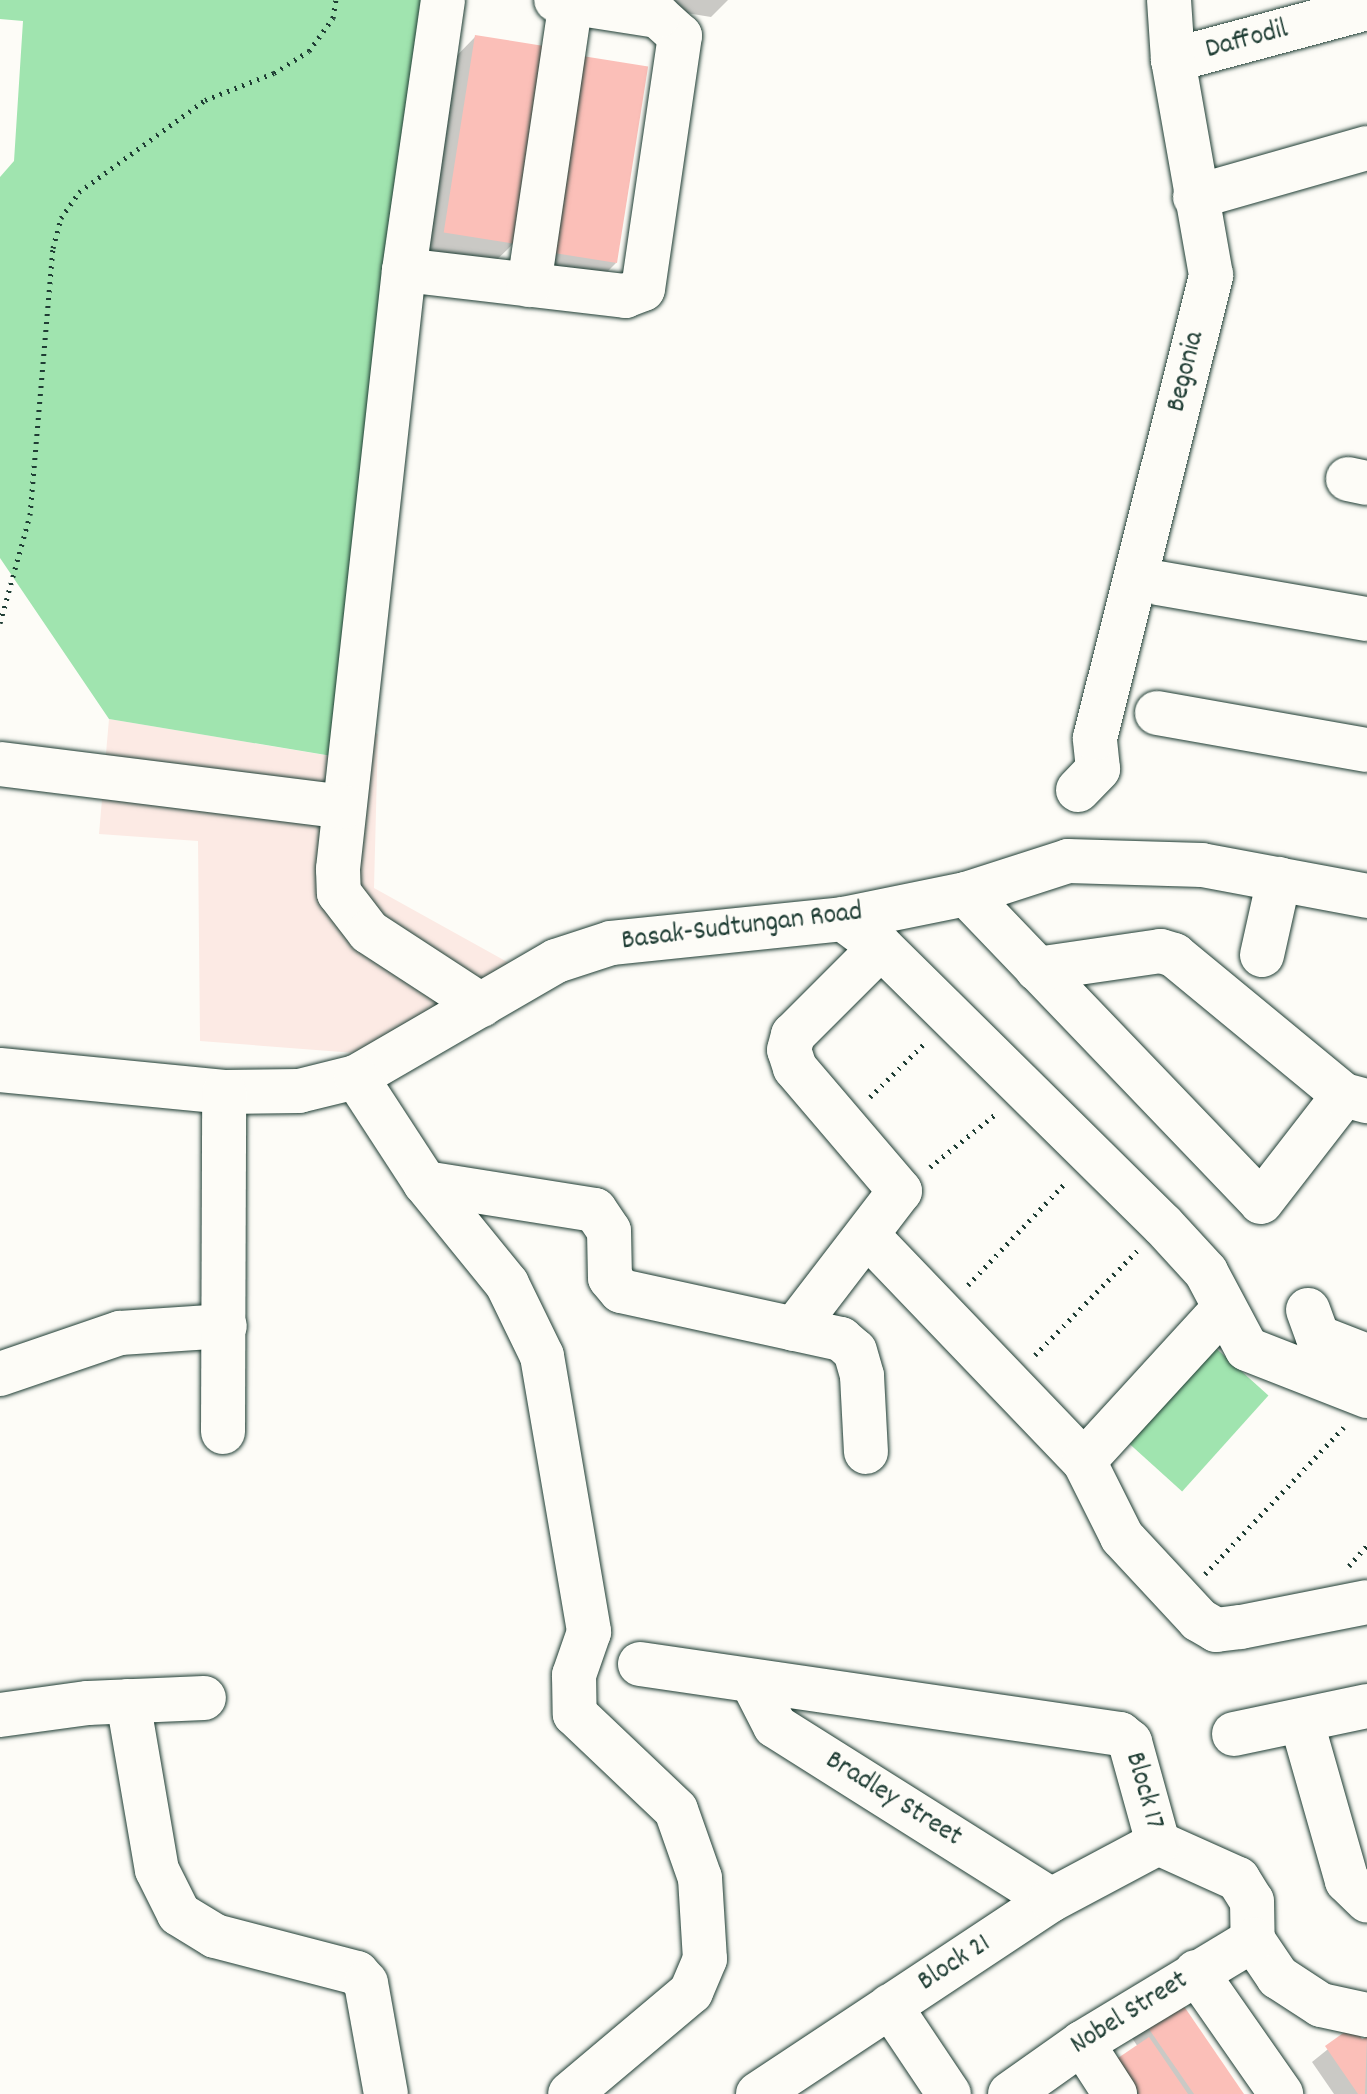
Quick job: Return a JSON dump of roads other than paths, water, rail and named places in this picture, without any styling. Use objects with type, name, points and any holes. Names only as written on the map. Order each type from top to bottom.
[{"type":"street","points":[[443,0],[404,270],[343,807],[339,893],[353,916],[481,1005]]},
{"type":"street","name":"Begonia","points":[[1068,861],[1211,275],[1173,60],[1169,0]]},
{"type":"street","points":[[404,270],[529,285],[625,296],[643,289],[680,36],[668,10],[566,1],[529,285]]},
{"type":"street","name":"Daffodil","points":[[1173,60],[1367,8]]},
{"type":"street","points":[[1195,197],[1367,148]]},
{"type":"street","points":[[1158,583],[1367,619]]},
{"type":"street","points":[[1157,713],[1367,750]]},
{"type":"street","points":[[0,764],[343,807]]},
{"type":"street","name":"Basak-Sudtungan Road","points":[[0,1070],[224,1092],[299,1091],[356,1077],[556,961],[611,943],[843,919],[966,894],[1068,861],[1202,865],[1367,896]]},
{"type":"street","points":[[1262,955],[1279,879]]},
{"type":"street","points":[[966,894],[1037,969],[1261,1202],[1356,1098],[1174,955],[1161,951],[1037,969]]},
{"type":"street","points":[[843,919],[881,947],[949,1019],[1163,1225],[1206,1272],[1247,1349],[1362,1406]]},
{"type":"street","points":[[794,1329],[900,1191],[795,1068],[789,1050],[793,1035],[881,947]]},
{"type":"street","points":[[356,1077],[425,1183],[507,1284],[542,1356],[589,1632],[574,1675],[575,1714],[676,1810],[700,1878],[705,1959],[691,1992],[570,2094]]},
{"type":"street","points":[[223,1432],[224,1092]]},
{"type":"street","points":[[425,1183],[595,1210],[609,1231],[610,1278],[621,1291],[841,1339],[855,1351],[866,1452]]},
{"type":"street","points":[[867,1235],[1084,1461],[1122,1537],[1181,1599],[1216,1630],[1367,1602]]},
{"type":"street","points":[[1084,1461],[1224,1308]]},
{"type":"street","points":[[1308,1310],[1318,1337],[1367,1356]]},
{"type":"street","points":[[0,1374],[120,1333],[225,1326]]},
{"type":"street","points":[[640,1664],[753,1683]]},
{"type":"street","name":"Block 17","points":[[753,1683],[1120,1734],[1130,1742],[1158,1843],[1238,1879],[1252,1901],[1253,1940]]},
{"type":"street","name":"Bradley Street","points":[[753,1683],[775,1726],[1051,1900]]},
{"type":"street","points":[[0,1715],[128,1701],[204,1698]]},
{"type":"street","points":[[128,1701],[157,1870],[179,1914],[215,1936],[357,1973],[366,1983],[386,2094]]},
{"type":"street","points":[[1234,1734],[1302,1723],[1367,1706]]},
{"type":"street","points":[[1302,1723],[1350,1831],[1347,1881],[1367,1900]]},
{"type":"street","name":"Block 21","points":[[758,2094],[1051,1900],[1158,1843]]},
{"type":"street","points":[[1253,1940],[1278,1977],[1321,2005],[1367,2015]]},
{"type":"street","name":"Nobel Street","points":[[1010,2094],[1082,2043],[1253,1940]]},
{"type":"street","points":[[1196,1972],[1281,2094]]},
{"type":"street","points":[[890,2006],[949,2094]]},
{"type":"street","points":[[1082,2043],[1115,2094]]}]
